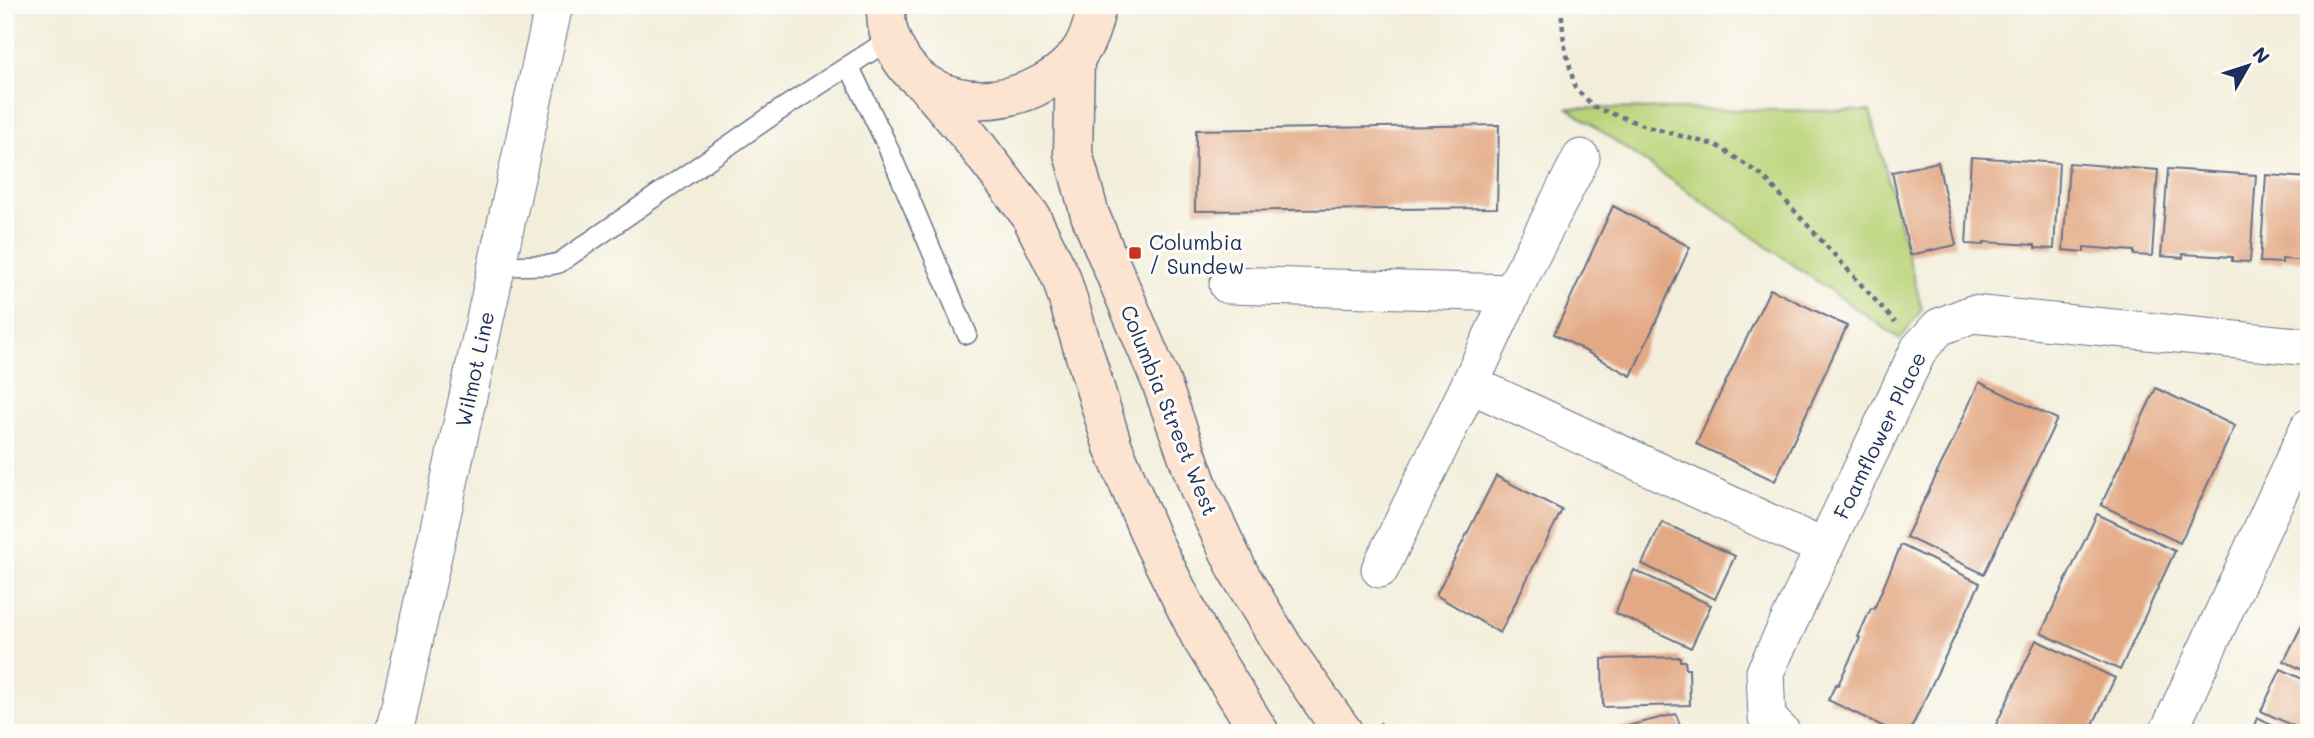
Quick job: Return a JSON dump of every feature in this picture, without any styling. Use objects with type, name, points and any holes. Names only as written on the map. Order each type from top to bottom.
[{"type":"main road","points":[[926,85],[955,97],[988,100],[1021,95],[1051,80],[1075,59],[1091,31],[1097,5]]},
{"type":"main road","points":[[889,22],[904,65],[926,85],[970,137],[1030,215],[1061,277],[1113,447],[1153,542],[1201,638],[1260,733]]},
{"type":"main road","name":"Columbia Street West","points":[[1075,59],[1073,153],[1090,215],[1161,382],[1200,491],[1239,573],[1284,649],[1358,724]]},
{"type":"street","name":"Wilmot Line","points":[[394,733],[554,5]]},
{"type":"street","points":[[1380,569],[1512,293],[1581,158]]},
{"type":"street","points":[[1228,285],[1512,293]]},
{"type":"street","name":"Foamflower Place","points":[[1782,733],[1767,718],[1765,672],[1919,349],[1939,327],[1972,314],[2309,347]]},
{"type":"street","points":[[1470,384],[1825,548]]},
{"type":"street","points":[[2168,733],[2309,427]]},
{"type":"lane","points":[[496,266],[550,265],[559,262],[777,112],[849,66],[889,22]]},
{"type":"lane","points":[[849,66],[886,143],[967,334]]},
{"type":"path","points":[[1561,5],[1564,43],[1575,88],[1594,107],[1648,127],[1718,146],[1764,177],[1919,349]]},
{"type":"path","points":[[1358,724],[1387,733]]},
{"type":"green space","points":[[1568,108],[1870,111],[1922,309],[1900,339]]},
{"type":"building","points":[[1499,125],[1497,208],[1195,211],[1196,130]]},
{"type":"building","points":[[1971,157],[2059,163],[2054,249],[1984,242],[1984,245],[1966,244]]},
{"type":"building","points":[[1938,162],[1956,245],[1910,255],[1892,172]]},
{"type":"building","points":[[2069,163],[2158,170],[2152,256],[2134,255],[2134,251],[2084,247],[2084,252],[2063,250]]},
{"type":"building","points":[[2168,169],[2256,175],[2250,262],[2232,261],[2232,257],[2183,254],[2183,258],[2161,256]]},
{"type":"building","points":[[2266,175],[2309,178],[2309,261],[2282,259],[2282,263],[2260,262]]},
{"type":"building","points":[[1613,206],[1690,247],[1631,376],[1554,334]]},
{"type":"building","points":[[1770,289],[1847,326],[1775,481],[1696,444]]},
{"type":"building","points":[[1979,382],[2057,419],[1984,574],[1906,537]]},
{"type":"building","points":[[2156,388],[2235,426],[2180,543],[2101,505]]},
{"type":"building","points":[[1496,476],[1562,510],[1500,633],[1436,595]]},
{"type":"building","points":[[2097,514],[2175,551],[2120,670],[2041,633]]},
{"type":"building","points":[[1662,522],[1735,556],[1715,599],[1642,564]]},
{"type":"building","points":[[1901,545],[1980,583],[1909,733],[1897,733],[1828,700],[1860,638],[1858,637],[1871,608],[1874,609]]},
{"type":"building","points":[[1634,570],[1711,605],[1691,648],[1615,613]]},
{"type":"building","points":[[2305,619],[2309,621],[2309,673],[2284,661]]},
{"type":"building","points":[[2036,640],[2115,678],[2089,733],[1992,733]]},
{"type":"building","points":[[1680,657],[1680,661],[1685,661],[1686,669],[1689,669],[1690,705],[1603,707],[1602,659]]},
{"type":"building","points":[[2281,669],[2309,682],[2309,733],[2261,711]]},
{"type":"building","points":[[1676,714],[1683,733],[1603,732]]},
{"type":"building","points":[[2257,718],[2288,733],[2251,733]]},
{"type":"place","name":"Columbia / Sundew","points":[[1135,253]]}]
